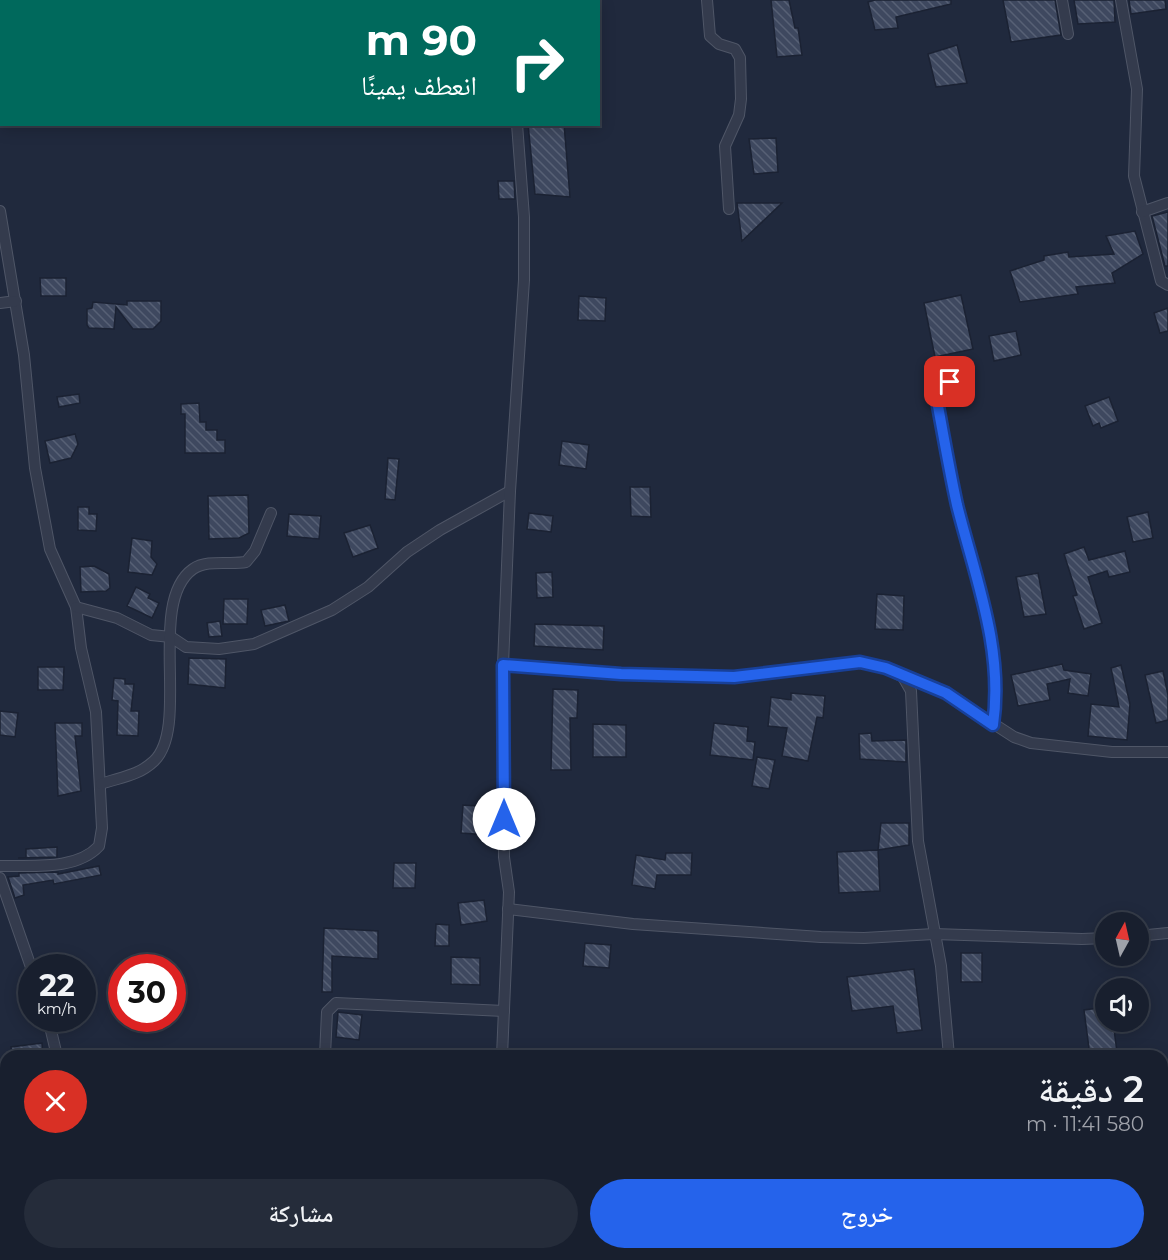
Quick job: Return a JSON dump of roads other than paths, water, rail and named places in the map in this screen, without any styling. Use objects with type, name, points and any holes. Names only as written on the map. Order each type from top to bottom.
[{"type":"street","points":[[707,0],[710,36],[718,44],[735,49],[740,58],[740,107],[725,146],[729,209]]},
{"type":"street","points":[[1062,0],[1068,34]]},
{"type":"street","points":[[1121,0],[1136,80],[1134,176],[1161,281],[1168,285]]},
{"type":"street","points":[[502,1050],[508,909],[504,857],[503,665],[510,491],[524,280],[524,217],[517,126]]},
{"type":"street","points":[[1142,212],[1168,203]]},
{"type":"street","points":[[0,211],[16,301],[35,468],[50,549],[76,607],[81,648],[96,712],[102,828],[99,846],[93,853],[76,860],[51,864],[0,866]]},
{"type":"street","points":[[0,303],[16,301]]},
{"type":"street","points":[[962,372],[942,392],[938,406],[957,505],[991,637],[996,702],[993,725]]},
{"type":"street","points":[[76,607],[117,618],[152,635],[171,637],[186,647],[219,650],[254,644],[290,630],[368,587],[407,552],[440,530],[510,491]]},
{"type":"street","points":[[101,784],[131,777],[154,761],[161,752],[168,723],[171,637],[168,622],[183,580],[199,566],[246,562],[255,551],[271,513]]},
{"type":"street","points":[[503,665],[621,674],[734,677],[860,662],[886,668],[946,693],[1014,737],[1042,745],[1112,752],[1168,752]]},
{"type":"street","points":[[903,677],[911,691],[918,841],[940,966],[948,1050]]},
{"type":"street","points":[[0,878],[26,954]]},
{"type":"street","points":[[508,909],[633,924],[821,937],[864,938],[934,934],[1095,938]]},
{"type":"street","points":[[1149,935],[1168,933]]},
{"type":"street","points":[[325,1050],[327,1012],[336,1003],[504,1011]]},
{"type":"street","points":[[51,1032],[56,1050]]}]
